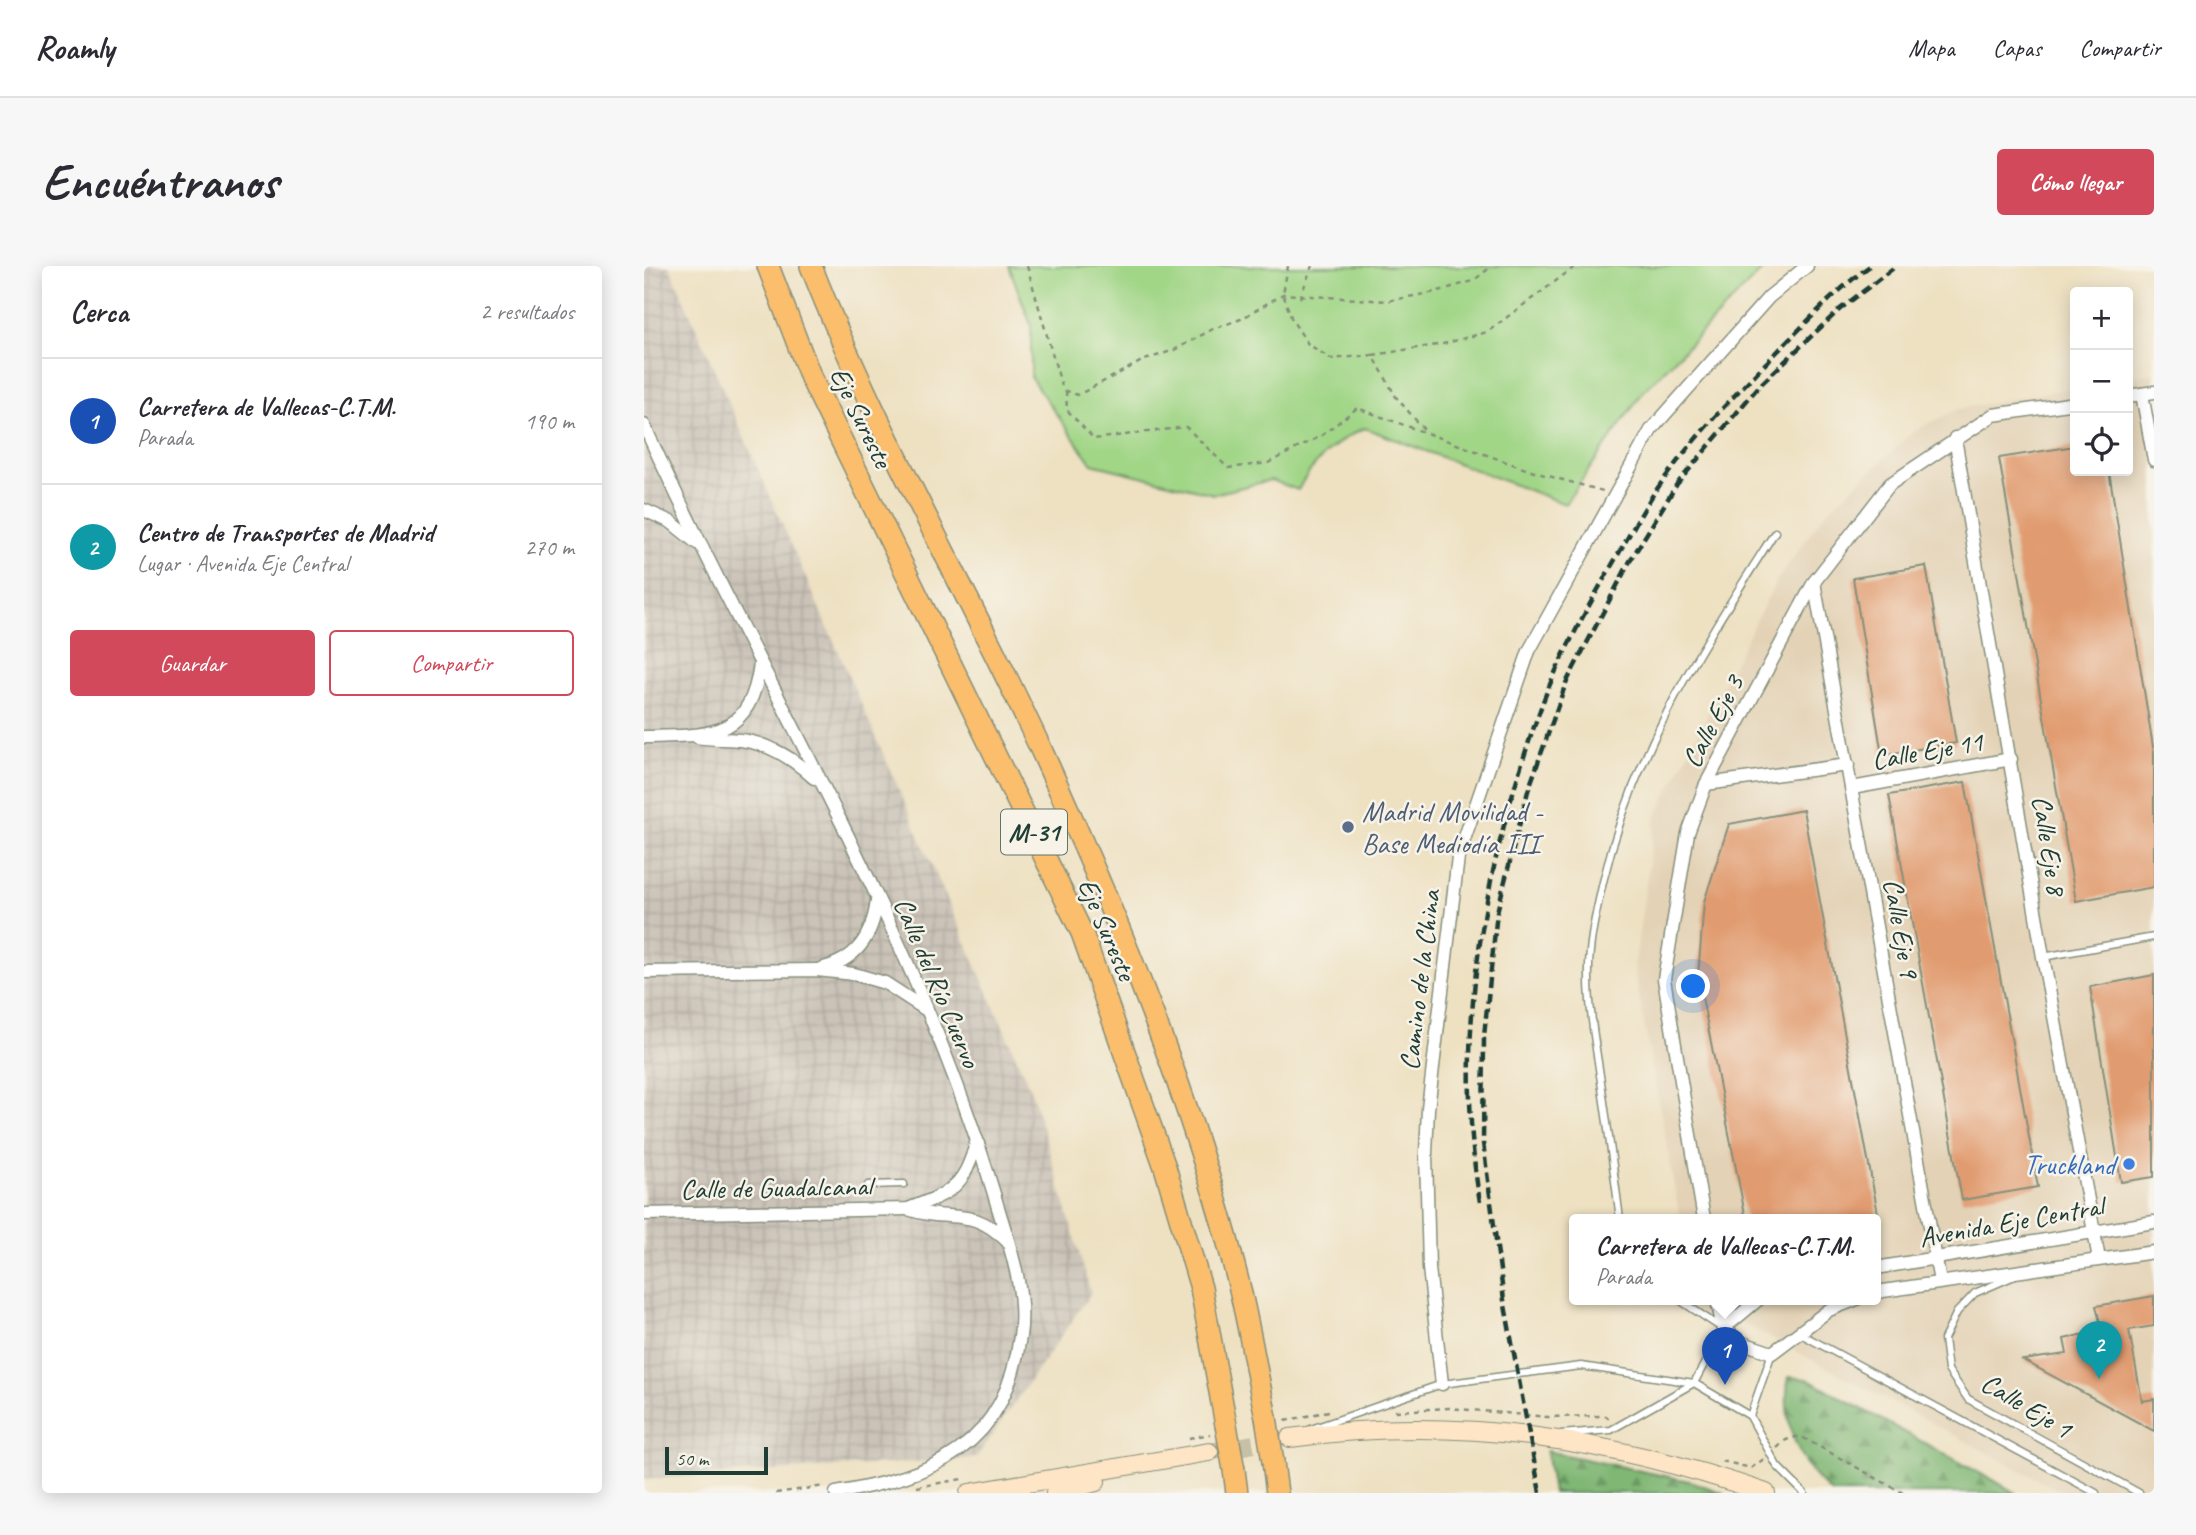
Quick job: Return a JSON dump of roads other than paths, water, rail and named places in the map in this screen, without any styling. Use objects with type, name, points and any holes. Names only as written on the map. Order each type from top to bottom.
[{"type":"highway","name":"Eje Sureste","points":[[768,266],[811,378],[1082,933],[1165,1167],[1197,1276],[1237,1493]]},
{"type":"highway","name":"Eje Sureste","points":[[811,266],[840,340],[1044,755],[1153,1010],[1200,1148],[1238,1279],[1266,1417],[1277,1493]]},
{"type":"main road","points":[[1290,1438],[1350,1429],[1440,1427],[1538,1436],[1602,1446],[1701,1471],[1766,1493]]},
{"type":"main road","points":[[1055,1493],[1209,1452]]},
{"type":"main road","points":[[970,1493],[1191,1456]]},
{"type":"street","name":"Camino de la China","points":[[1442,1384],[1429,1268],[1426,1153],[1428,1109],[1458,857],[1529,651],[1651,430],[1769,298],[1807,266]]},
{"type":"street","points":[[2148,393],[2154,460]]},
{"type":"street","name":"Calle Eje 3","points":[[1703,1214],[1664,979],[1688,833],[1706,784],[1814,582],[1890,484],[1993,415],[2070,404]]},
{"type":"street","points":[[644,426],[644,450]]},
{"type":"street","name":"Calle del Río Cuervo","points":[[644,426],[877,901],[928,1012],[977,1140],[1020,1294],[1021,1335],[1012,1375],[990,1417],[953,1457],[898,1481],[834,1490]]},
{"type":"street","name":"Calle Eje 8","points":[[1955,438],[2043,957],[2099,1259]]},
{"type":"street","points":[[644,510],[671,522],[704,550]]},
{"type":"street","name":"Calle Eje 9","points":[[1814,582],[1940,1282]]},
{"type":"street","points":[[693,736],[721,730],[741,717],[754,697],[760,664]]},
{"type":"street","points":[[644,737],[693,736],[748,741],[769,747],[796,762],[819,782]]},
{"type":"street","name":"Calle Eje 11","points":[[1852,788],[2011,760]]},
{"type":"street","name":"Calle Eje 11","points":[[1706,784],[1848,765]]},
{"type":"street","points":[[817,970],[841,962],[859,949],[872,928],[877,901]]},
{"type":"street","points":[[644,972],[817,970],[869,977],[900,991],[928,1012]]},
{"type":"street","name":"Calle de Guadalcanal","points":[[644,1214],[908,1209],[939,1198],[958,1185],[966,1174],[977,1140]]},
{"type":"street","name":"Calle de Guadalcanal","points":[[908,1209],[927,1216],[971,1217],[990,1226],[1007,1241]]},
{"type":"street","name":"Avenida Eje Central","points":[[1881,1267],[2154,1222]]},
{"type":"street","name":"Avenida Eje Central","points":[[1881,1291],[2154,1252]]},
{"type":"street","points":[[1718,1305],[1723,1329],[1743,1343],[1772,1353],[1797,1332],[1829,1310],[1842,1305]]},
{"type":"street","points":[[1723,1329],[1752,1305]]},
{"type":"lane","points":[[1619,1214],[1588,975],[1595,919],[1612,845],[1629,793],[1661,720],[1698,652],[1775,532]]},
{"type":"lane","points":[[2043,957],[2154,937]]},
{"type":"lane","points":[[868,1185],[904,1184]]},
{"type":"lane","name":"Calle Eje 1","points":[[2022,1273],[1975,1293],[1956,1312],[1944,1339],[1948,1370],[1968,1399],[2139,1493]]},
{"type":"lane","points":[[1538,1436],[1611,1430],[1694,1383],[1723,1329],[1687,1305]]},
{"type":"lane","name":"Calle Eje 1","points":[[1797,1332],[2096,1493]]},
{"type":"lane","points":[[1750,1416],[1772,1353]]},
{"type":"lane","points":[[1290,1438],[1345,1415],[1442,1384],[1581,1366],[1694,1383],[1750,1416],[1777,1466],[1804,1493]]},
{"type":"tunnel","points":[[1209,1452],[1283,1439]]},
{"type":"railway","points":[[1480,1202],[1472,1140],[1470,1078],[1478,953],[1503,829],[1547,691],[1598,590],[1647,504],[1670,471],[1760,369],[1833,297],[1870,266]]},
{"type":"railway","points":[[1540,1493],[1504,1300],[1483,1143],[1484,1036],[1497,912],[1528,791],[1566,683],[1630,561],[1677,484],[1759,386],[1839,310],[1896,266]]},
{"type":"place","name":"Madrid Movilidad - Base Mediodía III","points":[[1348,827]]},
{"type":"place","name":"Truckland","points":[[2129,1164]]},
{"type":"place","name":"Centro de Transportes de Madrid","points":[[2099,1379]]},
{"type":"place","name":"Carretera de Vallecas-C.T.M.","points":[[1725,1385]]}]
